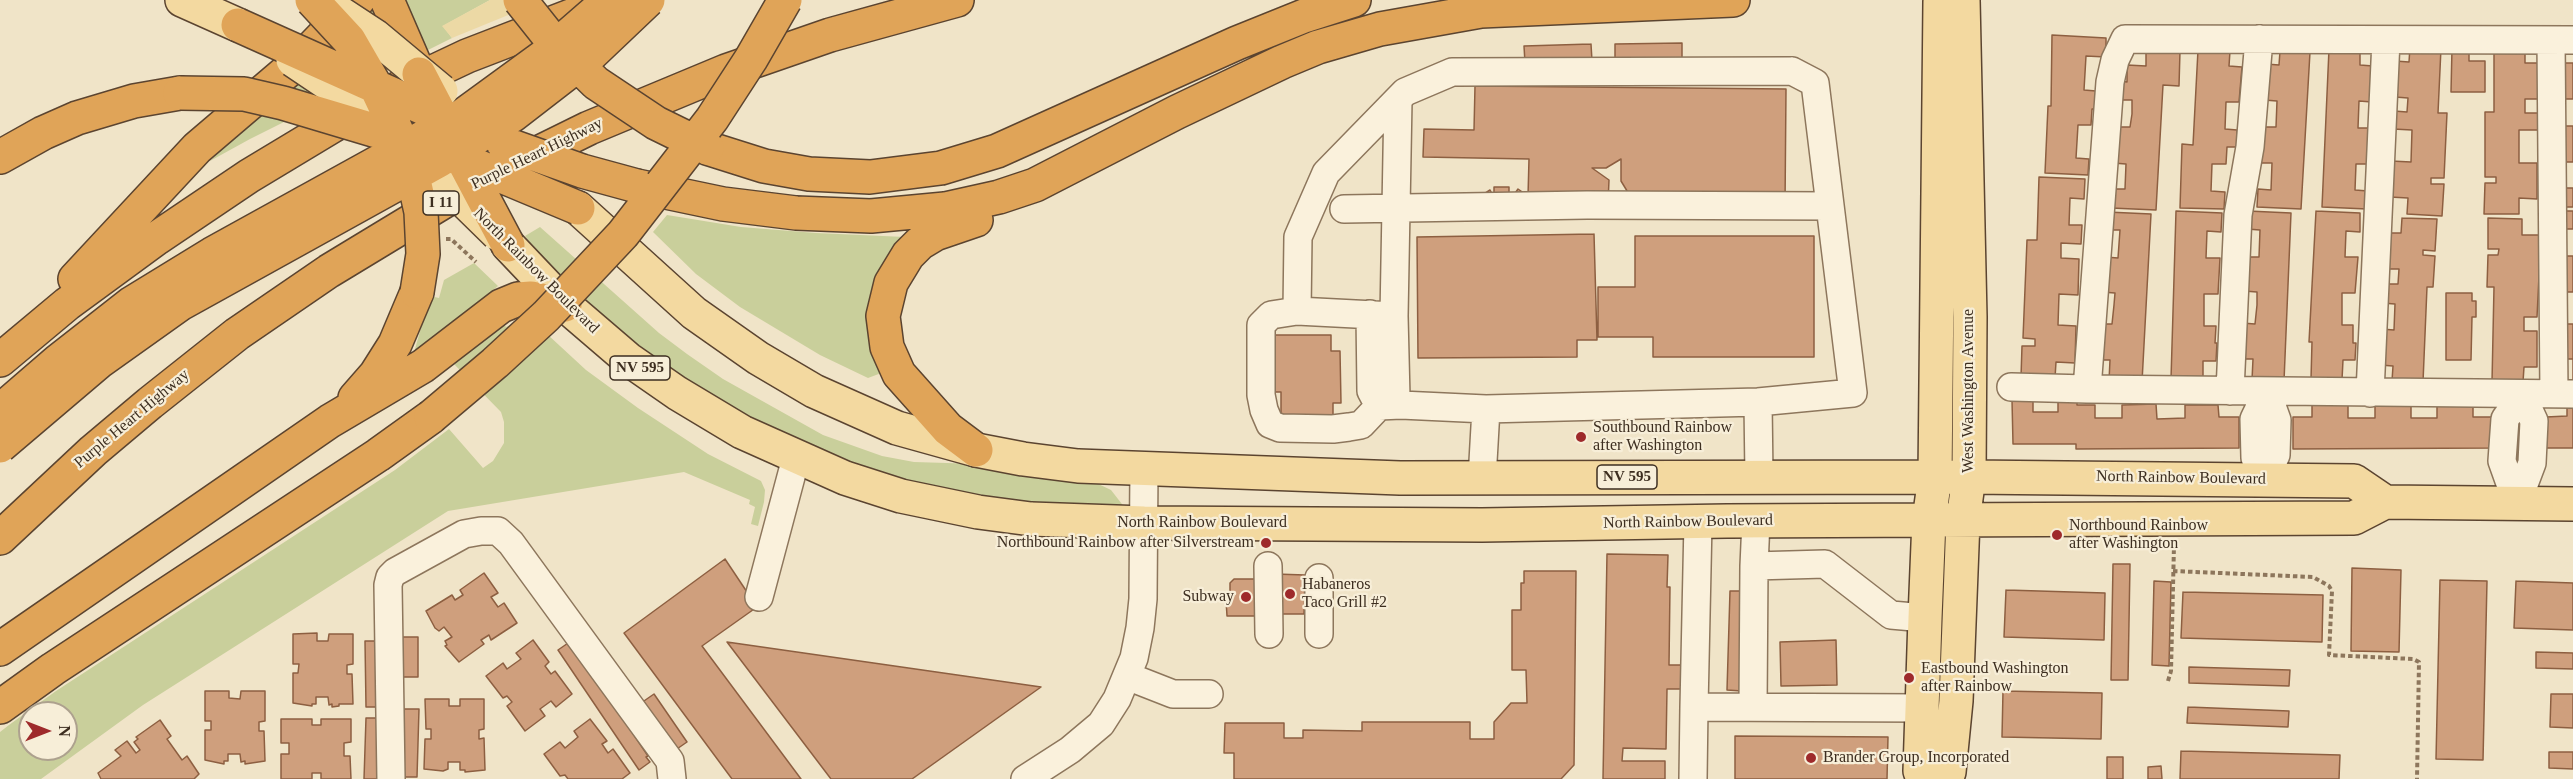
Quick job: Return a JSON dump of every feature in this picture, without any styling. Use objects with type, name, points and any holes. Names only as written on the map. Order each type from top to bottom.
[{"type":"highway","points":[[312,0],[349,40],[375,85],[399,138],[414,180],[421,212],[423,254],[417,292],[406,322],[382,364],[359,395],[330,421]]},
{"type":"highway","points":[[0,360],[197,148],[299,61],[358,0]]},
{"type":"highway","points":[[387,0],[419,74],[508,245]]},
{"type":"highway","points":[[520,0],[562,51],[601,87],[656,123],[707,148],[764,166],[809,174],[870,177],[941,168],[997,151],[1237,43],[1304,16],[1354,0]]},
{"type":"highway","points":[[0,360],[67,304],[157,238],[249,176],[332,126],[395,90],[467,56],[610,0]]},
{"type":"highway","points":[[0,411],[88,336],[132,303],[212,254],[462,116],[547,54],[610,0]]},
{"type":"highway","points":[[0,446],[100,361],[180,304],[460,149],[522,108],[588,57],[648,0]]},
{"type":"highway","points":[[0,707],[63,662],[378,455],[430,417],[509,352],[623,234],[707,127],[756,51],[785,0]]},
{"type":"highway","name":"Purple Heart Highway","points":[[0,538],[93,451],[223,345],[329,271],[461,191],[564,140],[717,75],[839,32],[957,0]]},
{"type":"highway","points":[[238,26],[375,85],[503,144],[582,171],[637,186],[723,204],[778,212],[851,216],[908,214],[963,206],[1035,185],[1282,62],[1338,41],[1400,24],[1461,13],[1502,9],[1734,0]]},
{"type":"highway","points":[[0,157],[43,133],[77,118],[134,101],[180,93],[229,93],[269,99],[399,138],[463,160],[578,208]]},
{"type":"highway","points":[[976,450],[938,419],[903,378],[892,361],[885,340],[883,316],[894,276],[914,249],[935,234],[1033,200],[1116,144]]},
{"type":"highway","points":[[0,650],[330,421],[423,366],[506,304],[531,298],[565,305]]},
{"type":"main road","name":"North Rainbow Boulevard","points":[[182,0],[238,26],[319,77],[399,138],[427,162],[565,305],[628,359],[677,393],[742,432],[796,458],[845,478],[901,496],[978,512],[1073,522],[1482,525],[1756,521],[2354,518],[2385,502],[2573,504]]},
{"type":"main road","name":"North Rainbow Boulevard","points":[[320,0],[375,36],[578,208],[694,313],[758,358],[814,391],[870,418],[923,436],[976,450],[1059,464],[1482,479],[1969,477],[2354,481],[2385,502]]},
{"type":"main road","name":"West Washington Avenue","points":[[1940,0],[1951,39],[1970,317],[1969,477],[1964,520],[1956,701],[1949,772],[1944,779]]},
{"type":"main road","name":"West Washington Avenue","points":[[1923,779],[1920,771],[1925,618],[1929,520],[1935,477],[1951,39],[1963,0]]},
{"type":"main road","points":[[1482,525],[1487,507],[1495,502],[1575,499],[1584,497],[1616,477]]},
{"type":"main road","points":[[1356,524],[1370,503],[1381,500],[1456,499],[1471,493],[1482,479]]},
{"type":"street","points":[[2011,387],[2087,389],[2267,392],[2563,394],[2562,40],[2125,39],[2115,60],[2110,82],[2087,389]]},
{"type":"street","points":[[2230,391],[2238,215],[2250,154],[2259,39]]},
{"type":"street","points":[[2370,393],[2386,40]]},
{"type":"street","points":[[1297,311],[1298,237],[1326,173],[1405,92],[1452,72],[1792,71],[1815,83],[1853,393],[1758,402],[1486,409],[1390,406],[1361,425],[1349,427],[1280,428],[1270,424],[1261,395],[1261,325],[1271,315],[1297,311],[1382,315]]},
{"type":"street","points":[[1390,406],[1371,391],[1396,208],[1398,100]]},
{"type":"street","points":[[1344,209],[1587,205],[1830,206]]},
{"type":"street","points":[[2265,479],[2276,455],[2265,436],[2277,420],[2267,392]]},
{"type":"street","points":[[2517,504],[2502,461],[2505,419],[2522,395]]},
{"type":"street","points":[[1758,402],[1759,477]]},
{"type":"street","points":[[1482,479],[1486,409]]},
{"type":"street","points":[[759,597],[796,458]]},
{"type":"street","points":[[1025,779],[1070,750],[1101,724],[1117,699],[1134,658],[1140,628],[1144,468]]},
{"type":"street","points":[[1753,707],[1756,521]]},
{"type":"street","points":[[1824,521],[1825,564]]},
{"type":"street","points":[[1694,779],[1698,522]]},
{"type":"street","points":[[391,779],[388,585],[390,577],[395,572],[471,531],[498,531],[511,543],[670,761],[672,779]]},
{"type":"street","points":[[1754,566],[1825,564],[1891,615],[1925,618]]},
{"type":"street","points":[[1268,566],[1269,634]]},
{"type":"street","points":[[1319,578],[1319,634]]},
{"type":"street","points":[[1127,676],[1173,694],[1209,694]]},
{"type":"street","points":[[1694,707],[1922,708]]},
{"type":"path","points":[[443,239],[451,239],[476,262]]},
{"type":"path","points":[[2168,681],[2171,671],[2174,544]]},
{"type":"path","points":[[2173,572],[2313,577],[2329,586],[2332,591],[2329,655],[2413,659],[2419,662],[2417,779]]},
{"type":"green space","points":[[375,0],[490,0],[443,26],[452,38],[210,161]]},
{"type":"green space","points":[[667,215],[741,227],[905,237],[884,372],[868,378],[820,355],[740,307],[696,274],[653,232]]},
{"type":"green space","points":[[540,227],[659,333],[687,354],[723,379],[823,435],[882,456],[914,462],[980,464],[1090,480],[1111,490],[1125,508],[1081,510],[945,492],[845,464],[713,403],[596,316],[543,260],[525,236]]},
{"type":"green space","points":[[474,263],[498,286],[480,301],[482,304],[416,353],[415,349],[430,296],[439,298],[444,280]]},
{"type":"green space","points":[[524,318],[547,334],[586,370],[638,408],[708,454],[761,481],[765,490],[758,526],[751,524],[755,507],[749,504],[750,500],[684,472],[448,511],[143,705],[78,752],[78,701],[42,701],[56,691],[395,470],[449,429],[483,468],[493,461],[504,443],[504,422],[501,412],[452,362],[504,324],[506,327]]},
{"type":"green space","points":[[18,719],[18,761],[66,761],[41,779],[0,779],[0,732]]},
{"type":"sand","points":[[490,0],[545,0],[452,38],[442,26]]},
{"type":"building","points":[[2052,35],[2106,38],[2106,57],[2086,56],[2084,90],[2096,91],[2095,109],[2092,109],[2091,125],[2078,125],[2076,158],[2089,159],[2088,175],[2045,173],[2048,106],[2051,106]]},
{"type":"building","points":[[1682,43],[1682,59],[1615,60],[1615,44]]},
{"type":"building","points":[[1591,44],[1592,61],[1525,63],[1524,46]]},
{"type":"building","points":[[2410,47],[2441,48],[2438,113],[2447,113],[2444,178],[2431,178],[2431,184],[2444,184],[2442,216],[2407,214],[2408,198],[2390,197],[2391,161],[2411,162],[2412,130],[2393,129],[2394,111],[2407,112],[2408,98],[2395,97],[2395,61],[2409,62]]},
{"type":"building","points":[[2494,47],[2525,47],[2525,63],[2538,63],[2538,99],[2525,99],[2525,113],[2538,113],[2538,130],[2519,130],[2519,163],[2537,163],[2537,199],[2519,198],[2519,214],[2484,214],[2485,183],[2496,183],[2496,177],[2485,177],[2485,112],[2494,112]]},
{"type":"building","points":[[2452,48],[2469,48],[2469,61],[2485,61],[2485,92],[2451,92]]},
{"type":"building","points":[[2146,49],[2180,51],[2179,86],[2163,85],[2156,210],[2111,208],[2112,189],[2125,189],[2126,164],[2113,163],[2117,127],[2130,127],[2132,114],[2132,100],[2119,100],[2120,81],[2127,82],[2127,65],[2146,66]]},
{"type":"building","points":[[2329,49],[2360,51],[2360,65],[2373,66],[2372,102],[2359,101],[2358,128],[2371,128],[2369,164],[2356,164],[2355,190],[2368,191],[2367,209],[2322,207]]},
{"type":"building","points":[[2198,50],[2230,51],[2229,66],[2242,67],[2239,102],[2226,102],[2225,129],[2237,130],[2237,147],[2227,147],[2226,164],[2212,164],[2211,191],[2225,192],[2224,209],[2180,208],[2182,144],[2193,145]]},
{"type":"building","points":[[2280,51],[2310,52],[2301,209],[2257,207],[2258,189],[2271,190],[2272,163],[2259,163],[2263,127],[2276,127],[2277,101],[2264,100],[2266,64],[2279,65]]},
{"type":"building","points":[[2560,63],[2573,63],[2573,99],[2560,99]]},
{"type":"building","points":[[1475,86],[1786,89],[1785,206],[1635,204],[1621,181],[1621,159],[1606,168],[1592,168],[1609,180],[1608,204],[1470,203],[1490,190],[1494,197],[1494,187],[1509,187],[1509,202],[1518,189],[1528,196],[1529,159],[1423,157],[1424,129],[1474,130]]},
{"type":"building","points":[[2561,126],[2573,126],[2573,162],[2562,162]]},
{"type":"building","points":[[2039,177],[2085,179],[2084,199],[2070,198],[2069,225],[2082,225],[2081,244],[2061,243],[2061,258],[2079,259],[2078,295],[2059,294],[2058,325],[2076,326],[2075,363],[2056,362],[2055,378],[2021,377],[2022,346],[2035,346],[2035,339],[2023,338],[2027,240],[2037,240]]},
{"type":"building","points":[[2561,188],[2573,188],[2573,207],[2561,207]]},
{"type":"building","points":[[2176,211],[2222,213],[2221,232],[2207,231],[2206,258],[2220,258],[2218,294],[2204,294],[2204,326],[2216,326],[2215,343],[2217,343],[2216,361],[2203,361],[2203,380],[2171,379]]},
{"type":"building","points":[[2248,211],[2291,213],[2284,381],[2252,380],[2253,359],[2240,359],[2242,323],[2255,324],[2257,305],[2257,292],[2244,291],[2246,257],[2259,257],[2260,230],[2247,229]]},
{"type":"building","points":[[2316,211],[2360,213],[2360,232],[2346,231],[2345,257],[2358,257],[2355,293],[2342,293],[2342,325],[2353,325],[2353,343],[2356,343],[2355,360],[2343,360],[2342,380],[2311,379],[2312,342],[2309,342]]},
{"type":"building","points":[[2564,211],[2573,211],[2573,229],[2564,229]]},
{"type":"building","points":[[2107,212],[2151,214],[2142,382],[2109,381],[2110,360],[2098,360],[2100,324],[2112,324],[2115,293],[2102,292],[2105,257],[2118,258],[2120,230],[2106,230]]},
{"type":"building","points":[[2402,218],[2437,219],[2435,251],[2423,250],[2423,255],[2435,256],[2433,287],[2427,287],[2423,382],[2392,381],[2393,366],[2380,365],[2381,329],[2394,330],[2395,304],[2382,303],[2383,284],[2398,284],[2399,269],[2381,269],[2382,233],[2401,233]]},
{"type":"building","points":[[2488,218],[2522,219],[2522,235],[2541,235],[2537,317],[2524,317],[2524,331],[2537,331],[2537,367],[2524,367],[2523,382],[2492,382],[2494,287],[2487,287],[2488,255],[2498,255],[2499,249],[2488,249]]},
{"type":"building","points":[[1594,234],[1597,340],[1577,340],[1577,357],[1418,358],[1417,237]]},
{"type":"building","points":[[1635,236],[1814,236],[1814,357],[1653,357],[1653,337],[1598,337],[1598,287],[1635,287]]},
{"type":"building","points":[[2564,256],[2573,256],[2573,292],[2563,292]]},
{"type":"building","points":[[2446,293],[2472,293],[2472,301],[2476,301],[2476,317],[2472,317],[2471,360],[2446,360]]},
{"type":"building","points":[[2563,324],[2573,324],[2573,359],[2560,359]]},
{"type":"building","points":[[1271,335],[1331,335],[1331,351],[1340,351],[1341,403],[1333,403],[1333,423],[1281,424],[1281,392],[1271,392]]},
{"type":"building","points":[[2033,399],[2033,412],[2058,412],[2058,399],[2077,399],[2077,405],[2095,405],[2095,418],[2122,418],[2122,405],[2156,404],[2157,419],[2185,418],[2185,405],[2218,405],[2219,417],[2239,417],[2239,448],[2076,449],[2076,444],[2013,444],[2012,400]]},
{"type":"building","points":[[2437,404],[2473,404],[2473,417],[2492,417],[2492,448],[2293,449],[2293,417],[2312,417],[2312,405],[2348,405],[2348,418],[2375,418],[2375,405],[2411,405],[2411,418],[2437,418]]},
{"type":"building","points":[[2567,404],[2573,404],[2573,448],[2546,448],[2546,417],[2567,416]]},
{"type":"building","points":[[1607,554],[1668,555],[1669,665],[1684,665],[1683,689],[1667,689],[1666,749],[1623,748],[1622,761],[1665,761],[1665,779],[1603,779]]},
{"type":"building","points":[[725,559],[757,607],[702,646],[801,779],[732,779],[624,633]]},
{"type":"building","points":[[2113,564],[2130,564],[2128,680],[2111,680]]},
{"type":"building","points":[[2352,568],[2401,570],[2399,652],[2351,651]]},
{"type":"building","points":[[1524,571],[1576,571],[1574,765],[1561,779],[1234,779],[1234,753],[1224,753],[1225,723],[1284,723],[1284,738],[1303,738],[1303,730],[1362,731],[1362,722],[1470,722],[1470,739],[1494,739],[1494,722],[1511,703],[1527,703],[1526,670],[1512,670],[1512,610],[1521,610],[1521,583],[1524,583]]},
{"type":"building","points":[[484,573],[498,593],[491,597],[498,607],[504,603],[517,623],[491,640],[489,635],[481,640],[484,644],[459,662],[445,646],[447,645],[445,641],[452,637],[444,627],[439,631],[435,628],[426,611],[452,595],[455,600],[463,595],[460,590]]},
{"type":"building","name":"Habaneros Taco Grill #2","points":[[1275,574],[1305,575],[1304,614],[1274,614]]},
{"type":"building","name":"Subway","points":[[1234,579],[1260,579],[1260,616],[1227,616],[1226,600],[1230,600],[1230,583]]},
{"type":"building","points":[[2440,580],[2487,581],[2483,760],[2436,759]]},
{"type":"building","points":[[2154,581],[2171,582],[2169,666],[2152,665]]},
{"type":"building","points":[[2516,581],[2573,583],[2573,630],[2514,628]]},
{"type":"building","points":[[2006,590],[2105,593],[2104,640],[2004,637]]},
{"type":"building","points":[[1730,591],[1744,591],[1742,691],[1727,690]]},
{"type":"building","points":[[2183,592],[2323,595],[2322,642],[2181,638]]},
{"type":"building","points":[[317,633],[317,641],[328,641],[329,634],[353,634],[353,664],[347,665],[347,674],[352,674],[353,704],[339,704],[339,706],[332,707],[332,704],[329,705],[328,697],[316,697],[316,704],[312,706],[293,703],[293,673],[298,673],[299,664],[293,664],[293,634]]},
{"type":"building","points":[[402,637],[418,637],[418,677],[402,677]]},
{"type":"building","points":[[533,640],[549,662],[545,666],[551,674],[555,671],[572,694],[556,707],[551,701],[540,709],[545,716],[525,731],[507,706],[512,702],[507,696],[503,698],[486,676],[503,663],[507,669],[521,659],[516,653]]},
{"type":"building","points":[[1836,640],[1837,685],[1781,686],[1780,642]]},
{"type":"building","points":[[365,641],[380,641],[381,707],[366,707]]},
{"type":"building","points":[[571,641],[648,756],[646,757],[650,762],[639,770],[558,650]]},
{"type":"building","points":[[727,642],[1041,687],[912,779],[831,779]]},
{"type":"building","points":[[2536,652],[2573,653],[2573,669],[2536,668]]},
{"type":"building","points":[[2189,667],[2290,670],[2289,686],[2189,683]]},
{"type":"building","points":[[205,691],[229,691],[229,698],[240,699],[241,691],[265,691],[265,721],[259,722],[259,731],[264,731],[265,761],[245,764],[245,761],[241,762],[240,754],[228,754],[228,761],[224,761],[224,764],[205,760],[205,730],[211,730],[211,721],[205,721]]},
{"type":"building","points":[[2003,691],[2102,693],[2101,739],[2002,737]]},
{"type":"building","points":[[654,694],[687,742],[674,751],[641,703]]},
{"type":"building","points":[[2551,694],[2573,694],[2573,728],[2550,727]]},
{"type":"building","points":[[425,699],[449,699],[449,706],[460,706],[460,699],[484,699],[484,729],[479,730],[479,739],[484,738],[485,770],[465,772],[465,770],[460,770],[460,762],[448,762],[448,769],[443,771],[424,769],[425,739],[431,739],[431,729],[426,729]]},
{"type":"building","points":[[2188,707],[2289,711],[2288,727],[2187,723]]},
{"type":"building","points":[[404,709],[419,709],[417,777],[402,777]]},
{"type":"building","points":[[366,718],[381,718],[379,779],[364,779]]},
{"type":"building","points":[[281,719],[312,719],[312,725],[321,725],[321,719],[351,719],[351,742],[344,743],[344,756],[350,756],[351,779],[321,779],[321,773],[312,773],[312,779],[281,779],[281,754],[289,754],[289,743],[281,743]]},
{"type":"building","points":[[590,719],[607,741],[602,744],[608,753],[613,749],[630,773],[622,779],[568,779],[565,775],[560,776],[544,754],[560,742],[565,748],[578,737],[574,731]]},
{"type":"building","points":[[160,720],[171,736],[167,739],[182,760],[187,756],[199,774],[194,779],[101,779],[98,773],[121,756],[115,750],[127,741],[136,753],[140,750],[134,742],[138,739],[136,737]]},
{"type":"building","name":"Brander Group, Incorporated","points":[[1735,736],[1888,737],[1887,779],[1735,779]]},
{"type":"building","points":[[2181,751],[2340,755],[2339,779],[2180,779]]},
{"type":"building","points":[[2549,752],[2573,752],[2573,769],[2549,768]]},
{"type":"building","points":[[2107,757],[2123,757],[2123,779],[2107,779]]},
{"type":"building","points":[[2161,766],[2162,779],[2148,779],[2148,767]]},
{"type":"place","name":"Southbound Rainbow after Washington","points":[[1581,437]]},
{"type":"place","name":"Northbound Rainbow after Washington","points":[[2057,535]]},
{"type":"place","name":"Northbound Rainbow after Silverstream","points":[[1266,543]]},
{"type":"place","name":"Habaneros Taco Grill #2","points":[[1290,594]]},
{"type":"place","name":"Subway","points":[[1246,597]]},
{"type":"place","name":"Eastbound Washington after Rainbow","points":[[1909,678]]},
{"type":"place","name":"Brander Group, Incorporated","points":[[1811,758]]}]
